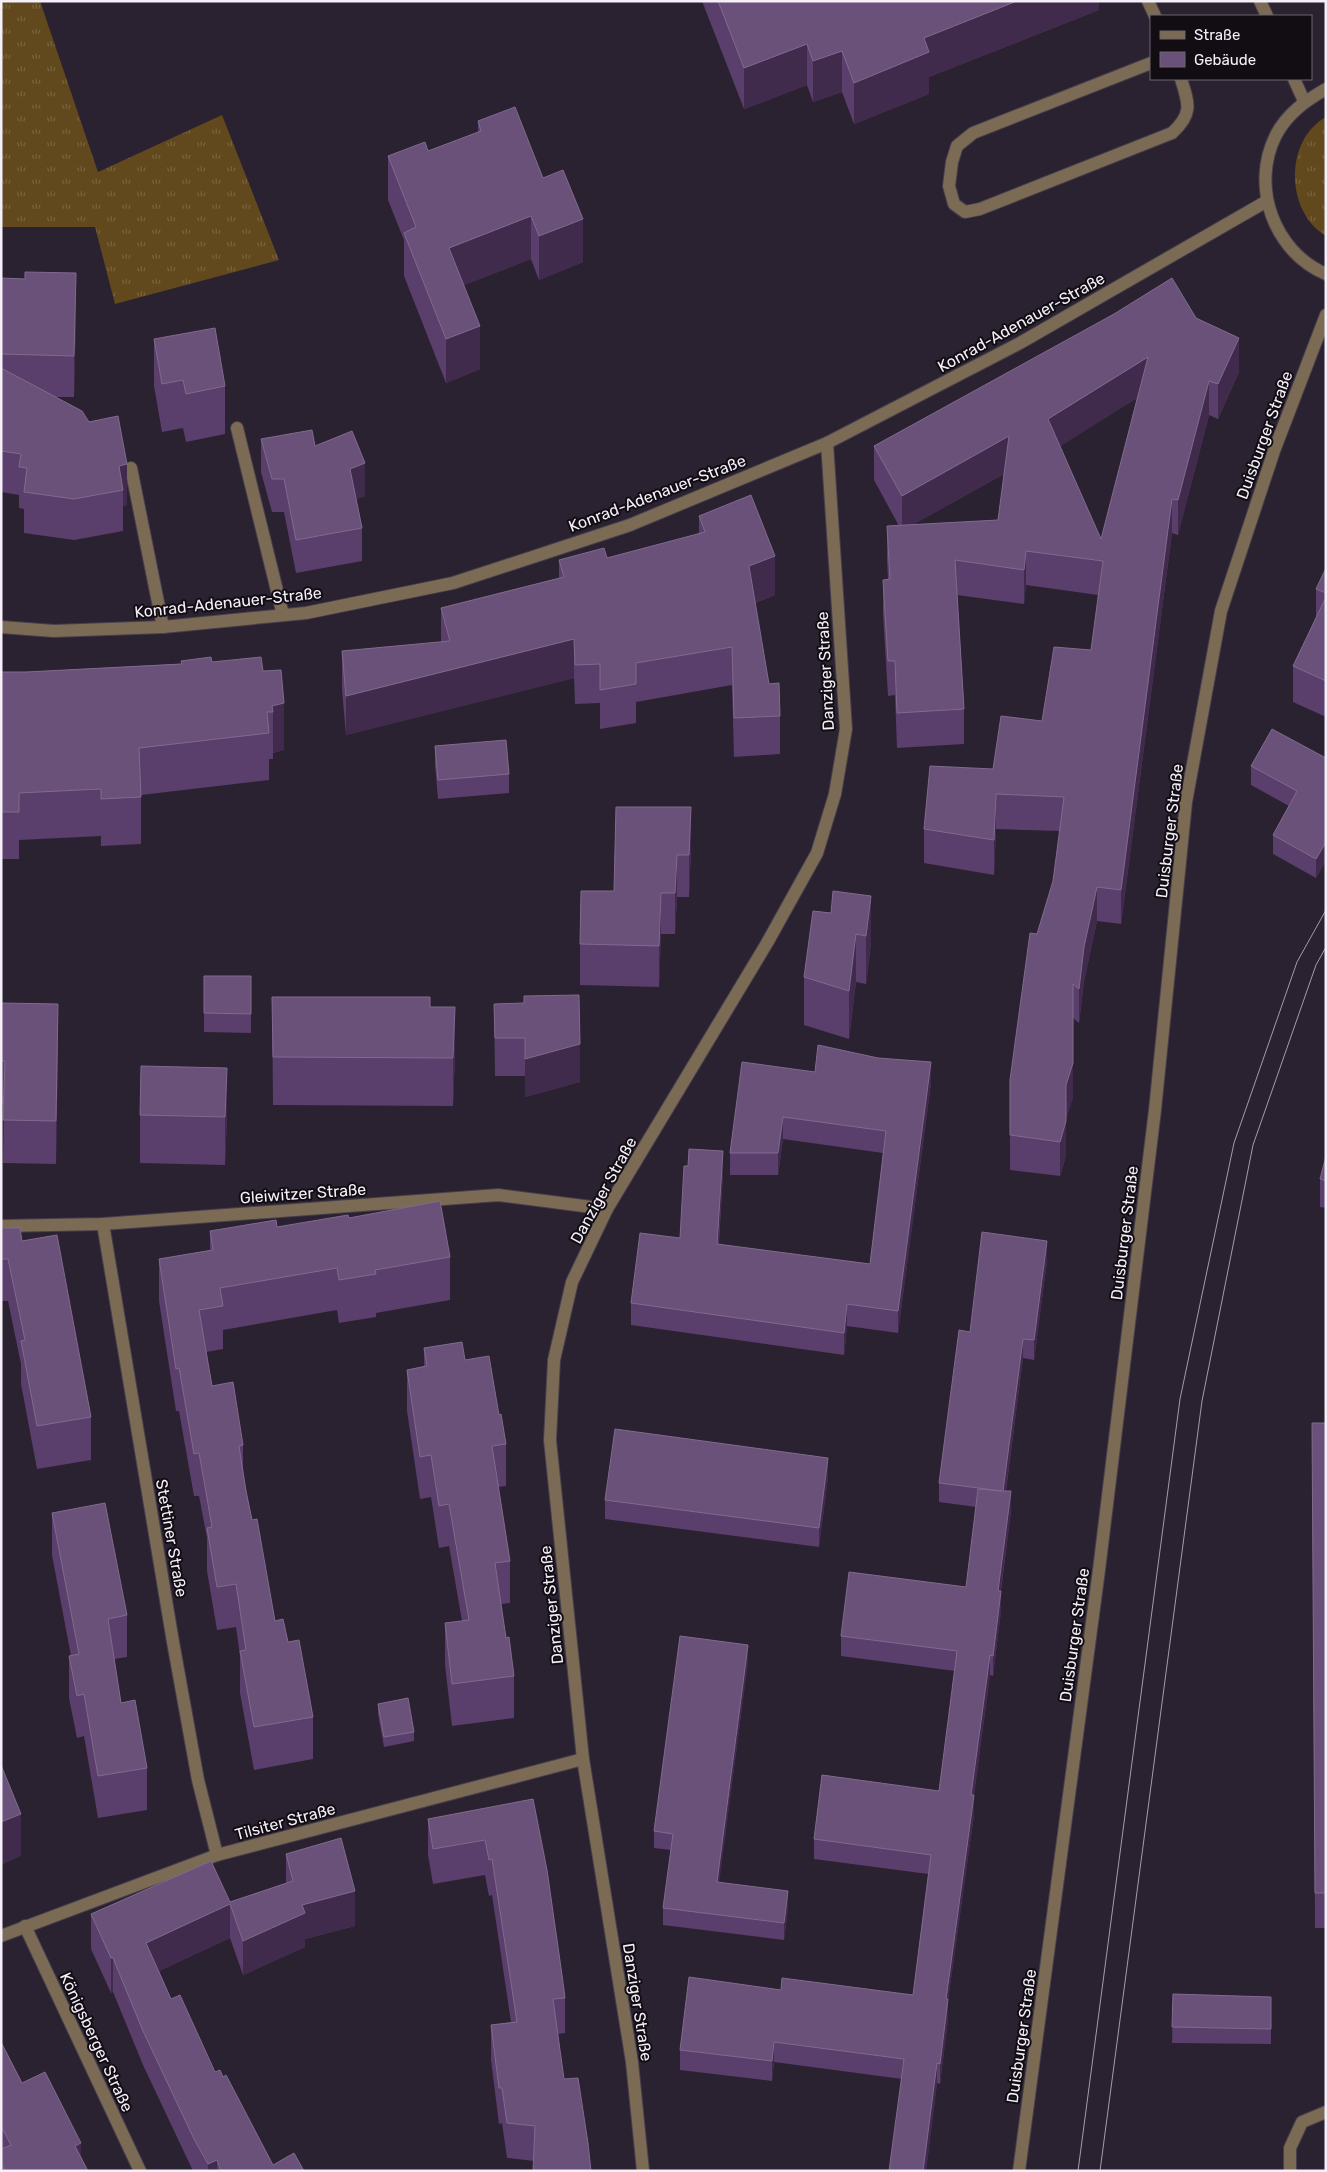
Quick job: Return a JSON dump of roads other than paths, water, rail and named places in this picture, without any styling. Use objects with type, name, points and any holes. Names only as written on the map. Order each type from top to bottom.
[{"type":"street","points":[[1148,1],[1155,15]]},
{"type":"street","points":[[1260,1],[1267,15]]},
{"type":"street","points":[[1150,62],[973,132],[957,146],[952,162],[949,186],[954,204],[965,212],[980,209],[1172,133],[1184,122],[1187,109],[1181,80]]},
{"type":"street","points":[[1294,80],[1304,101]]},
{"type":"street","points":[[1326,89],[1304,101],[1288,117],[1276,136],[1269,157],[1265,179],[1267,201],[1274,222],[1285,242],[1300,258],[1326,274]]},
{"type":"street","name":"Konrad-Adenauer-Straße","points":[[1,627],[54,631],[163,628],[306,613],[454,583],[630,524],[827,443],[1020,343],[1267,201]]},
{"type":"street","name":"Duisburger Straße","points":[[1019,2171],[1102,1550],[1155,1110],[1186,802],[1221,611],[1274,451],[1326,316]]},
{"type":"street","points":[[237,428],[283,615]]},
{"type":"street","name":"Danziger Straße","points":[[643,2171],[632,2062],[583,1759],[550,1440],[554,1360],[572,1282],[606,1209],[767,943],[817,853],[835,794],[846,728],[827,443]]},
{"type":"street","points":[[131,468],[163,628]]},
{"type":"street","name":"Gleiwitzer Straße","points":[[1,1226],[103,1224],[498,1195],[606,1209]]},
{"type":"street","name":"Stettiner Straße","points":[[103,1224],[198,1780],[218,1855]]},
{"type":"street","name":"Tilsiter Straße","points":[[1,1936],[218,1855],[583,1759]]},
{"type":"street","name":"Königsberger Straße","points":[[24,1926],[140,2171]]},
{"type":"street","points":[[1290,2171],[1290,2148],[1302,2122],[1326,2112]]},
{"type":"tram line","points":[[1078,2171],[1180,1399],[1234,1143],[1297,962],[1326,910]]},
{"type":"tram line","points":[[1100,2171],[1202,1401],[1253,1145],[1316,965],[1326,947]]}]
